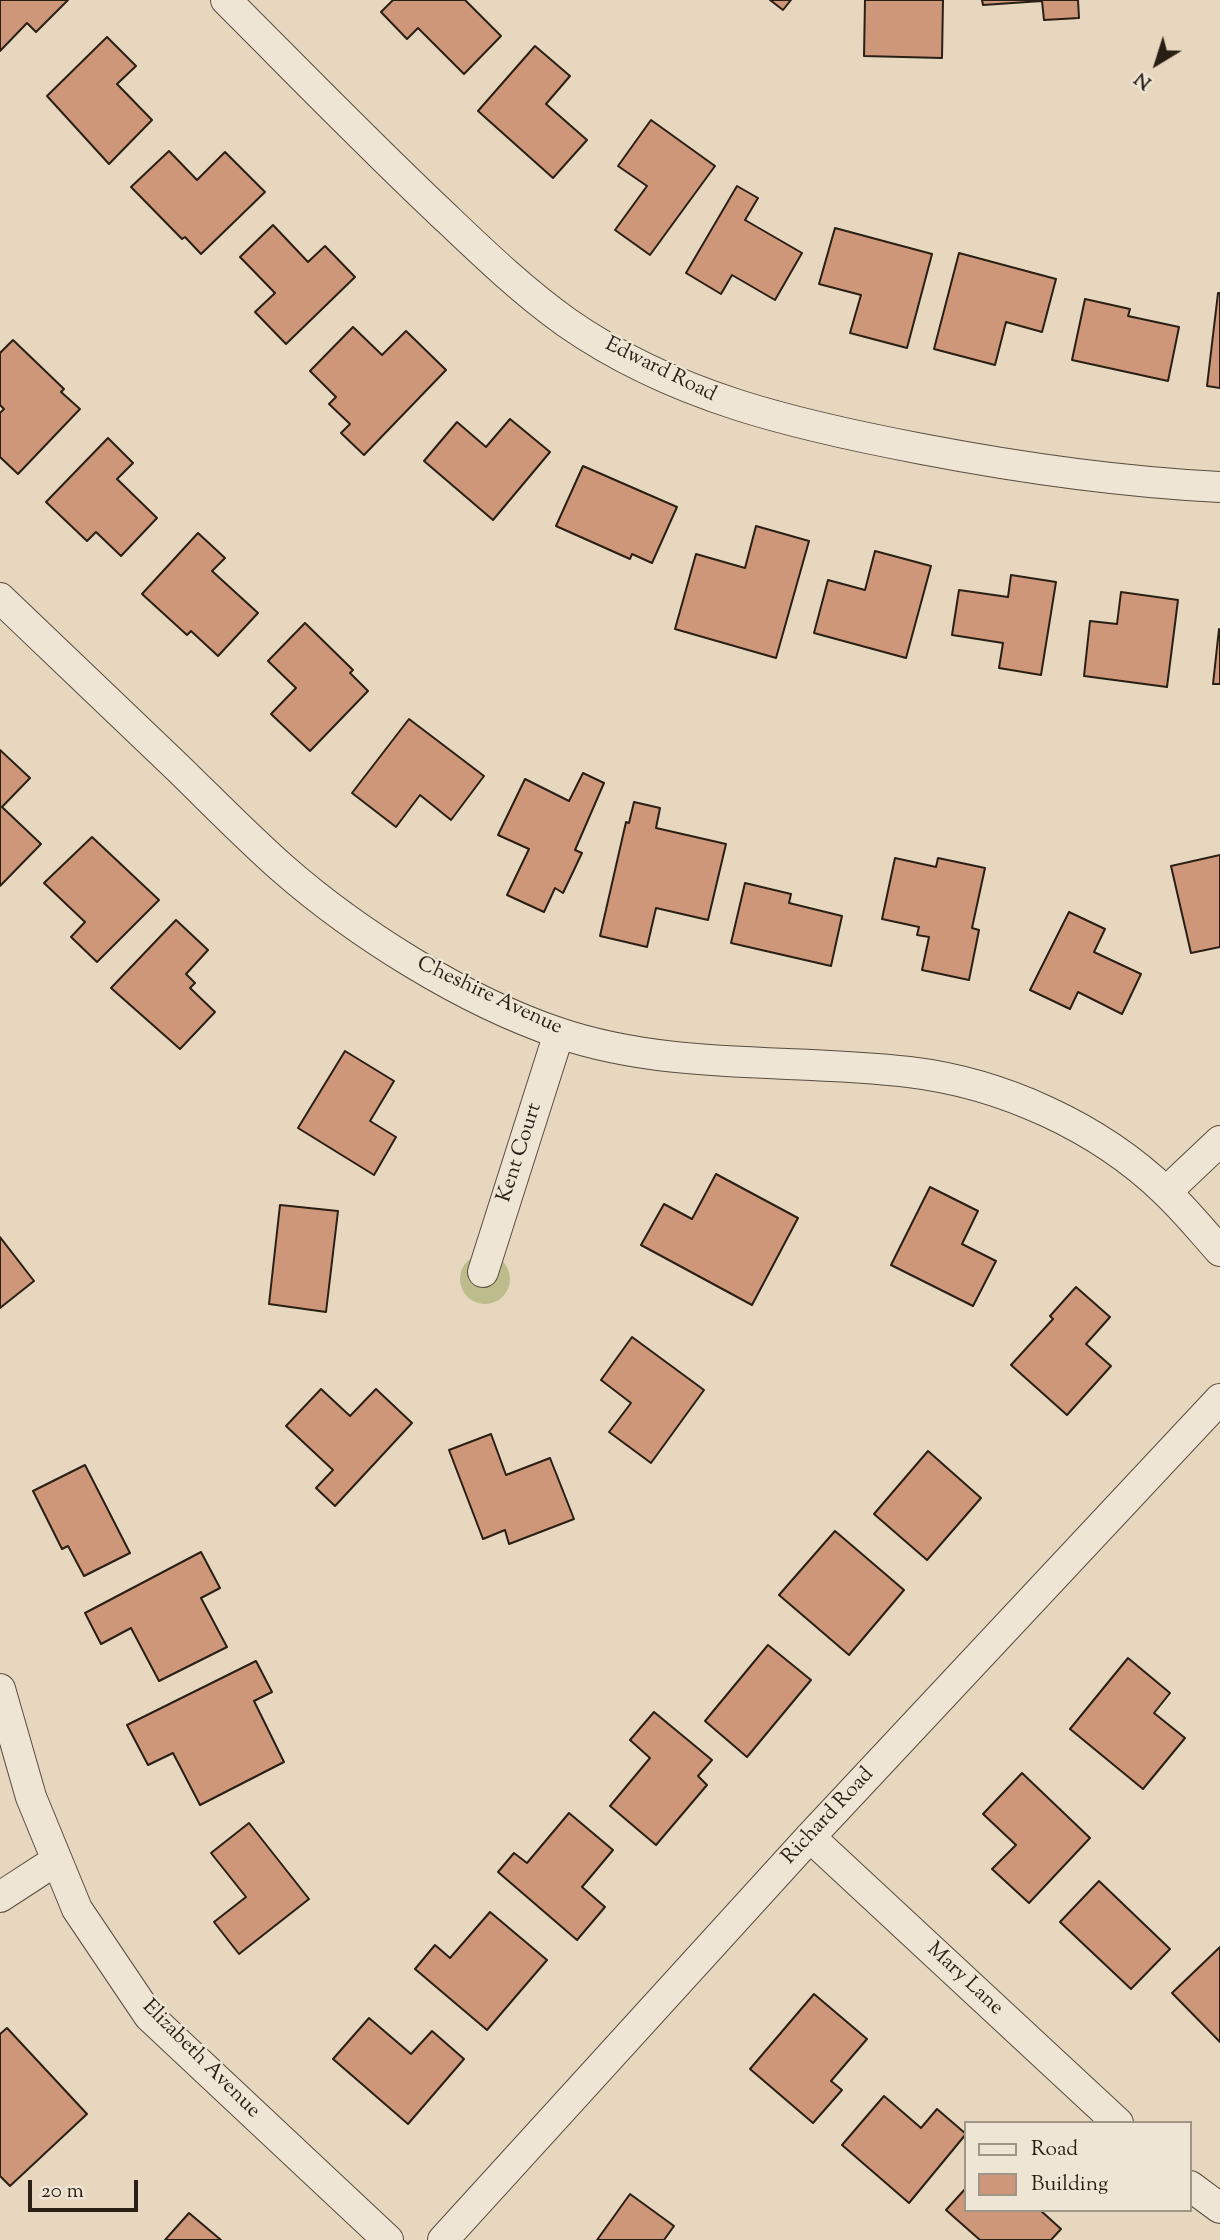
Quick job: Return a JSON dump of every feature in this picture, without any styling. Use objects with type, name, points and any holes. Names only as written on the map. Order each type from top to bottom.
[{"type":"street","name":"Edward Road","points":[[226,0],[407,181],[517,285],[568,323],[646,369],[722,402],[816,429],[1009,466],[1220,487]]},
{"type":"street","name":"Cheshire Avenue","points":[[0,598],[282,868],[339,914],[412,962],[481,999],[559,1033],[663,1055],[704,1061],[910,1072],[979,1086],[1073,1124],[1136,1166],[1166,1192],[1220,1251]]},
{"type":"street","name":"Kent Court","points":[[483,1272],[559,1033]]},
{"type":"street","points":[[1166,1192],[1220,1141]]},
{"type":"street","name":"Richard Road","points":[[443,2240],[810,1837],[1220,1399]]},
{"type":"street","name":"Elizabeth Avenue","points":[[0,1689],[31,1797],[77,1909],[149,2016],[388,2240]]},
{"type":"street","name":"Mary Lane","points":[[810,1837],[1116,2121]]},
{"type":"street","points":[[0,1896],[57,1860]]},
{"type":"street","points":[[1192,2187],[1220,2208]]},
{"type":"green space","points":[[485,1254],[503,1261],[510,1279],[503,1297],[485,1304],[467,1297],[460,1279],[467,1261]]},
{"type":"building","points":[[0,0],[68,0],[36,32],[27,23],[0,51]]},
{"type":"building","points":[[393,0],[465,0],[501,36],[464,74],[418,28],[407,39],[381,12]]},
{"type":"building","points":[[770,0],[791,0],[783,10]]},
{"type":"building","points":[[865,0],[943,0],[942,58],[864,56]]},
{"type":"building","points":[[982,0],[1078,0],[1079,18],[1044,20],[1042,1],[983,5]]},
{"type":"building","points":[[107,37],[136,66],[117,84],[152,120],[109,164],[47,96]]},
{"type":"building","points":[[535,46],[570,76],[546,104],[587,140],[553,178],[478,111]]},
{"type":"building","points":[[651,120],[715,166],[650,255],[615,230],[647,186],[618,166]]},
{"type":"building","points":[[169,151],[197,180],[225,152],[265,192],[201,254],[185,237],[182,239],[131,187]]},
{"type":"building","points":[[737,186],[758,198],[745,220],[802,253],[775,300],[732,275],[721,294],[686,273]]},
{"type":"building","points":[[273,225],[308,262],[325,246],[355,277],[286,344],[255,312],[275,293],[240,257]]},
{"type":"building","points":[[835,228],[932,254],[907,348],[850,333],[861,295],[819,284]]},
{"type":"building","points":[[959,253],[1056,279],[1042,332],[1006,322],[995,365],[934,349]]},
{"type":"building","points":[[1220,293],[1220,388],[1207,386]]},
{"type":"building","points":[[1085,299],[1130,309],[1128,316],[1179,327],[1168,381],[1072,360]]},
{"type":"building","points":[[353,327],[382,355],[406,331],[446,370],[364,455],[341,433],[350,424],[329,404],[336,397],[310,371]]},
{"type":"building","points":[[13,340],[64,389],[61,392],[80,409],[18,474],[0,457],[0,413],[4,409],[0,405],[0,353]]},
{"type":"building","points":[[510,419],[550,452],[493,520],[424,461],[457,422],[486,447]]},
{"type":"building","points":[[108,438],[133,463],[117,479],[157,518],[121,556],[96,532],[87,541],[46,502]]},
{"type":"building","points":[[583,466],[677,507],[652,563],[632,554],[630,559],[556,526]]},
{"type":"building","points":[[756,526],[809,541],[776,658],[675,629],[696,554],[745,568]]},
{"type":"building","points":[[198,533],[225,558],[212,571],[258,613],[218,656],[191,631],[187,635],[142,594]]},
{"type":"building","points":[[875,551],[931,566],[906,658],[814,633],[828,580],[865,590]]},
{"type":"building","points":[[1011,575],[1056,582],[1041,675],[999,668],[1003,643],[952,635],[959,590],[1008,597]]},
{"type":"building","points":[[1121,592],[1178,600],[1167,687],[1084,676],[1090,621],[1117,624]]},
{"type":"building","points":[[305,623],[353,670],[350,673],[368,691],[310,751],[271,714],[296,688],[268,661]]},
{"type":"building","points":[[1219,629],[1220,684],[1213,684]]},
{"type":"building","points":[[409,719],[484,776],[451,820],[420,795],[396,827],[352,793]]},
{"type":"building","points":[[0,750],[30,778],[2,807],[41,844],[0,886]]},
{"type":"building","points":[[583,773],[604,783],[575,850],[582,853],[563,893],[555,888],[544,912],[507,895],[529,849],[498,835],[525,779],[569,801]]},
{"type":"building","points":[[634,802],[660,808],[656,828],[726,844],[708,920],[656,908],[647,947],[600,936],[626,822],[629,823]]},
{"type":"building","points":[[92,837],[159,900],[97,962],[71,937],[85,922],[44,883]]},
{"type":"building","points":[[1220,855],[1220,947],[1191,953],[1171,866]]},
{"type":"building","points":[[895,858],[936,867],[938,858],[985,868],[972,928],[979,930],[969,980],[922,970],[929,937],[917,935],[919,927],[882,919]]},
{"type":"building","points":[[745,883],[791,894],[789,903],[842,916],[831,966],[731,943]]},
{"type":"building","points":[[1069,912],[1105,929],[1094,952],[1141,974],[1122,1014],[1078,992],[1070,1009],[1030,990]]},
{"type":"building","points":[[176,920],[208,950],[186,974],[195,983],[190,988],[215,1012],[180,1049],[111,988]]},
{"type":"building","points":[[345,1051],[394,1081],[370,1121],[396,1137],[374,1175],[298,1128]]},
{"type":"building","points":[[716,1174],[798,1218],[752,1305],[641,1245],[664,1204],[692,1219]]},
{"type":"building","points":[[930,1187],[978,1211],[962,1244],[996,1261],[973,1306],[891,1265]]},
{"type":"building","points":[[280,1205],[338,1211],[326,1312],[269,1304]]},
{"type":"building","points":[[0,1237],[34,1281],[0,1308]]},
{"type":"building","points":[[1076,1287],[1110,1317],[1086,1344],[1111,1366],[1067,1415],[1011,1365],[1053,1319],[1050,1316]]},
{"type":"building","points":[[632,1337],[704,1390],[651,1463],[609,1432],[631,1403],[601,1380]]},
{"type":"building","points":[[321,1389],[350,1416],[376,1389],[412,1423],[335,1506],[316,1488],[333,1470],[286,1426]]},
{"type":"building","points":[[491,1434],[506,1475],[550,1458],[574,1519],[509,1544],[505,1530],[483,1539],[449,1450]]},
{"type":"building","points":[[928,1451],[981,1498],[927,1560],[874,1514]]},
{"type":"building","points":[[85,1465],[130,1553],[84,1576],[68,1546],[62,1549],[33,1491]]},
{"type":"building","points":[[835,1531],[904,1590],[849,1655],[779,1595]]},
{"type":"building","points":[[201,1552],[220,1588],[201,1598],[227,1647],[159,1681],[131,1628],[101,1644],[85,1613]]},
{"type":"building","points":[[768,1645],[811,1680],[747,1757],[705,1721]]},
{"type":"building","points":[[1128,1658],[1170,1693],[1154,1713],[1185,1738],[1143,1789],[1070,1729]]},
{"type":"building","points":[[256,1661],[272,1692],[254,1701],[284,1762],[200,1805],[173,1753],[148,1765],[127,1725]]},
{"type":"building","points":[[654,1712],[712,1760],[698,1776],[707,1785],[656,1845],[610,1806],[650,1758],[630,1740]]},
{"type":"building","points":[[1022,1773],[1090,1838],[1029,1903],[992,1869],[1016,1845],[983,1814]]},
{"type":"building","points":[[569,1813],[613,1850],[582,1887],[605,1907],[577,1940],[498,1872],[514,1853],[527,1863]]},
{"type":"building","points":[[249,1823],[309,1899],[239,1954],[214,1922],[246,1897],[211,1853]]},
{"type":"building","points":[[1099,1881],[1170,1949],[1131,1989],[1060,1922]]},
{"type":"building","points":[[490,1912],[547,1960],[487,2030],[415,1969],[435,1945],[450,1958]]},
{"type":"building","points":[[1220,1947],[1220,2042],[1172,1993]]},
{"type":"building","points":[[814,1994],[867,2039],[831,2081],[842,2090],[813,2123],[750,2069]]},
{"type":"building","points":[[369,2018],[411,2054],[432,2031],[464,2059],[408,2124],[333,2059]]},
{"type":"building","points":[[7,2028],[87,2114],[10,2186],[0,2176],[0,2034]]},
{"type":"building","points":[[884,2096],[921,2128],[937,2109],[964,2132],[964,2136],[909,2203],[842,2145]]},
{"type":"building","points":[[964,2190],[964,2212],[1042,2212],[1061,2229],[1051,2240],[980,2240],[946,2210]]},
{"type":"building","points":[[630,2194],[674,2226],[664,2240],[597,2240]]},
{"type":"building","points":[[189,2213],[221,2240],[165,2240]]}]
